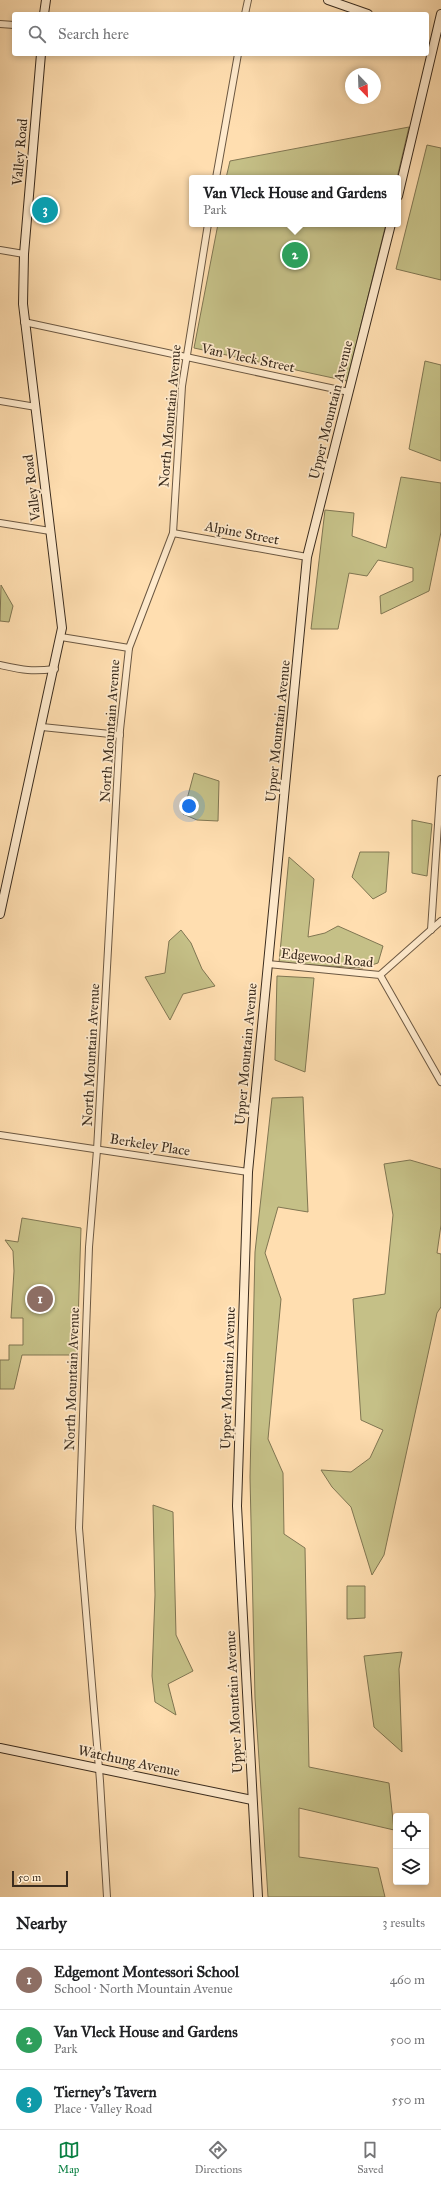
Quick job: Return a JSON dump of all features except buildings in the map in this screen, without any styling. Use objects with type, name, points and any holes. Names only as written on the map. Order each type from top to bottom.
[{"type":"street","points":[[44,12],[46,0]]},
{"type":"street","points":[[245,12],[248,0]]},
{"type":"street","points":[[328,0],[362,12]]},
{"type":"street","points":[[401,184],[438,39],[441,14]]},
{"type":"street","points":[[0,24],[12,25]]},
{"type":"street","name":"Valley Road","points":[[0,914],[55,669],[62,628],[36,407],[24,322],[24,254],[41,56]]},
{"type":"street","points":[[217,175],[238,56]]},
{"type":"street","name":"North Mountain Avenue","points":[[107,1897],[99,1768],[79,1528],[89,1247],[97,1150],[120,735],[129,648],[173,533],[185,357],[207,227]]},
{"type":"street","name":"Upper Mountain Avenue","points":[[258,1897],[237,1506],[248,1172],[307,557],[390,227]]},
{"type":"street","points":[[0,250],[24,254]]},
{"type":"street","name":"Van Vleck Street","points":[[24,322],[349,392]]},
{"type":"street","points":[[0,401],[36,407]]},
{"type":"street","points":[[0,523],[50,531]]},
{"type":"street","name":"Alpine Street","points":[[173,533],[307,557]]},
{"type":"street","points":[[61,637],[129,648]]},
{"type":"street","points":[[0,665],[20,671],[55,669]]},
{"type":"street","points":[[42,727],[120,735]]},
{"type":"street","points":[[431,930],[441,779]]},
{"type":"street","points":[[380,975],[441,921]]},
{"type":"street","name":"Edgewood Road","points":[[268,964],[380,975],[441,1082]]},
{"type":"street","name":"Berkeley Place","points":[[0,1135],[248,1172]]},
{"type":"street","name":"Watchung Avenue","points":[[0,1748],[252,1800]]},
{"type":"shaded area","points":[[409,127],[398,175],[227,175],[230,161]]},
{"type":"shaded area","points":[[427,145],[441,148],[441,280],[396,269]]},
{"type":"shaded area","points":[[217,227],[385,227],[347,381],[194,348]]},
{"type":"shaded area","points":[[425,361],[441,365],[441,461],[409,449]]},
{"type":"shaded area","points":[[401,477],[441,483],[441,532],[429,591],[381,614],[380,596],[413,581],[413,568],[378,560],[367,576],[349,573],[338,629],[311,629],[325,510],[354,513],[352,536],[386,548]]},
{"type":"shaded area","points":[[1,585],[13,606],[9,622],[0,621]]},
{"type":"shaded area","points":[[194,773],[219,781],[218,821],[197,820],[183,814]]},
{"type":"shaded area","points":[[412,820],[432,824],[427,876],[412,873]]},
{"type":"shaded area","points":[[360,852],[389,852],[386,892],[373,899],[352,877]]},
{"type":"shaded area","points":[[289,857],[314,879],[308,937],[325,933],[338,926],[383,946],[378,963],[362,968],[279,963]]},
{"type":"shaded area","points":[[181,930],[191,943],[202,969],[215,986],[183,994],[170,1020],[145,977],[165,973],[169,941]]},
{"type":"shaded area","points":[[277,976],[314,978],[305,1072],[275,1060]]},
{"type":"shaded area","points":[[303,1097],[308,1212],[278,1207],[265,1253],[281,1299],[268,1439],[283,1473],[284,1534],[305,1548],[309,1767],[389,1783],[393,1821],[393,1830],[299,1808],[299,1857],[378,1868],[385,1897],[268,1897],[255,1698],[250,1477],[255,1252],[272,1098]]},
{"type":"shaded area","points":[[410,1160],[441,1169],[441,1225],[437,1253],[441,1254],[441,1307],[437,1313],[384,1555],[372,1575],[351,1507],[332,1487],[321,1470],[351,1472],[370,1458],[383,1430],[361,1420],[353,1299],[385,1294],[393,1215],[384,1164]]},
{"type":"shaded area","points":[[22,1218],[81,1228],[77,1355],[22,1355],[14,1389],[0,1389],[0,1360],[9,1360],[9,1345],[23,1345],[23,1318],[11,1318],[14,1271],[13,1251],[5,1240],[18,1242]]},
{"type":"shaded area","points":[[153,1505],[173,1512],[176,1635],[193,1671],[168,1684],[176,1715],[155,1702],[152,1676],[155,1595]]},
{"type":"shaded area","points":[[347,1586],[365,1586],[365,1618],[347,1619]]},
{"type":"shaded area","points":[[402,1652],[399,1669],[402,1752],[374,1727],[364,1656]]},
{"type":"place","name":"Tierney's Tavern","points":[[45,210]]},
{"type":"place","name":"Van Vleck House and Gardens","points":[[295,255]]},
{"type":"place","name":"Edgemont Montessori School","points":[[40,1299]]}]
